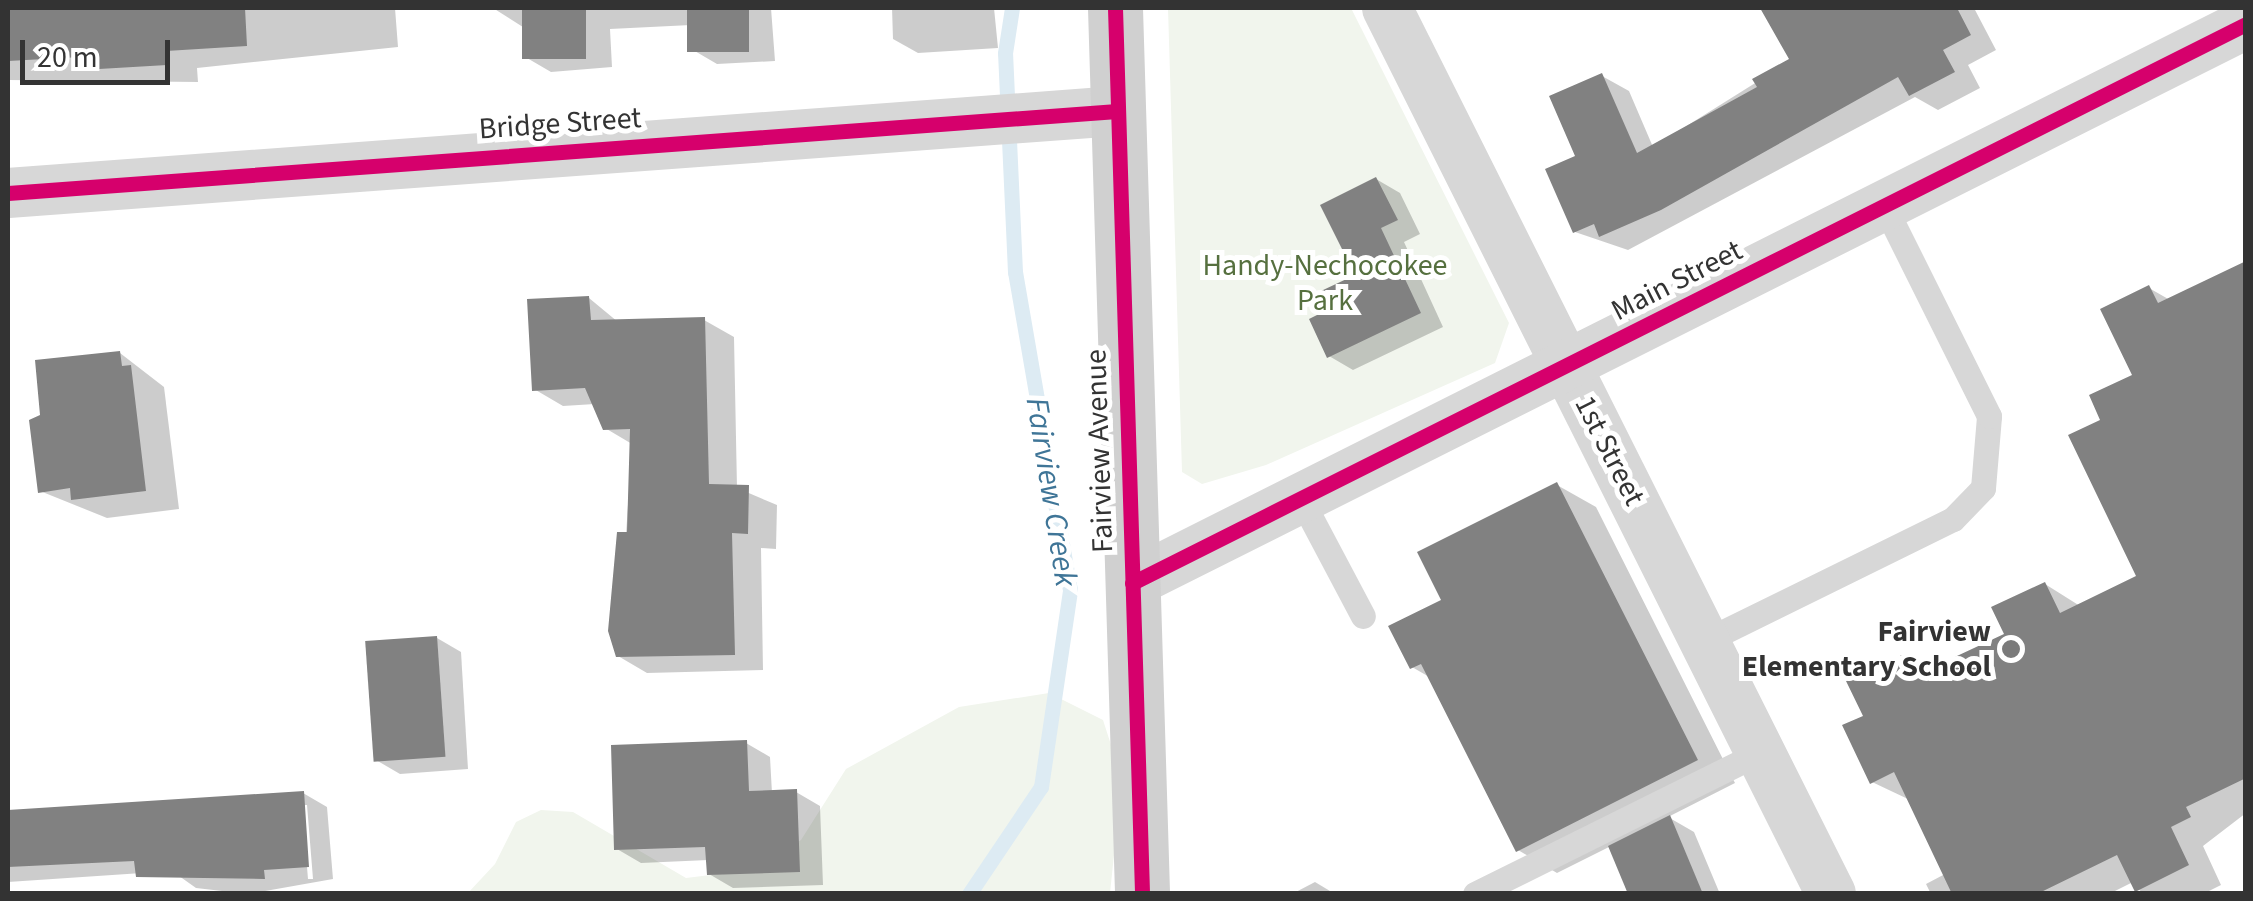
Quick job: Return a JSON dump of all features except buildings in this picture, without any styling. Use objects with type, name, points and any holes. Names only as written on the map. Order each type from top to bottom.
[{"type":"main road","name":"Fairview Avenue","points":[[1115,8],[1142,894]]},
{"type":"street","name":"1st Street","points":[[1387,8],[1831,894]]},
{"type":"street","name":"Main Street","points":[[1132,583],[1568,368],[2246,24]]},
{"type":"street","name":"Bridge Street","points":[[8,193],[1117,111]]},
{"type":"lane","points":[[1705,641],[1953,519],[1983,488],[1989,416],[1886,206]]},
{"type":"lane","points":[[1302,501],[1363,616]]},
{"type":"lane","points":[[1476,894],[1761,752]]},
{"type":"green space","name":"Handy-Nechocokee Park","points":[[1168,8],[1351,8],[1509,323],[1495,363],[1266,465],[1202,484],[1182,472]]},
{"type":"green space","points":[[1049,693],[1103,720],[1122,779],[1110,893],[467,894],[495,864],[516,822],[541,810],[573,812],[686,878],[751,870],[801,840],[846,769],[959,707]]},
{"type":"waterway","name":"Fairview Creek","points":[[969,894],[1041,787],[1070,590],[1015,272],[1005,53],[1012,8]]},
{"type":"cycle path","points":[[1115,8],[1142,894]]},
{"type":"cycle path","points":[[1132,583],[2246,24]]},
{"type":"cycle path","points":[[8,193],[1117,111]]},
{"type":"place","name":"Fairview Elementary School","points":[[2011,649]]}]
